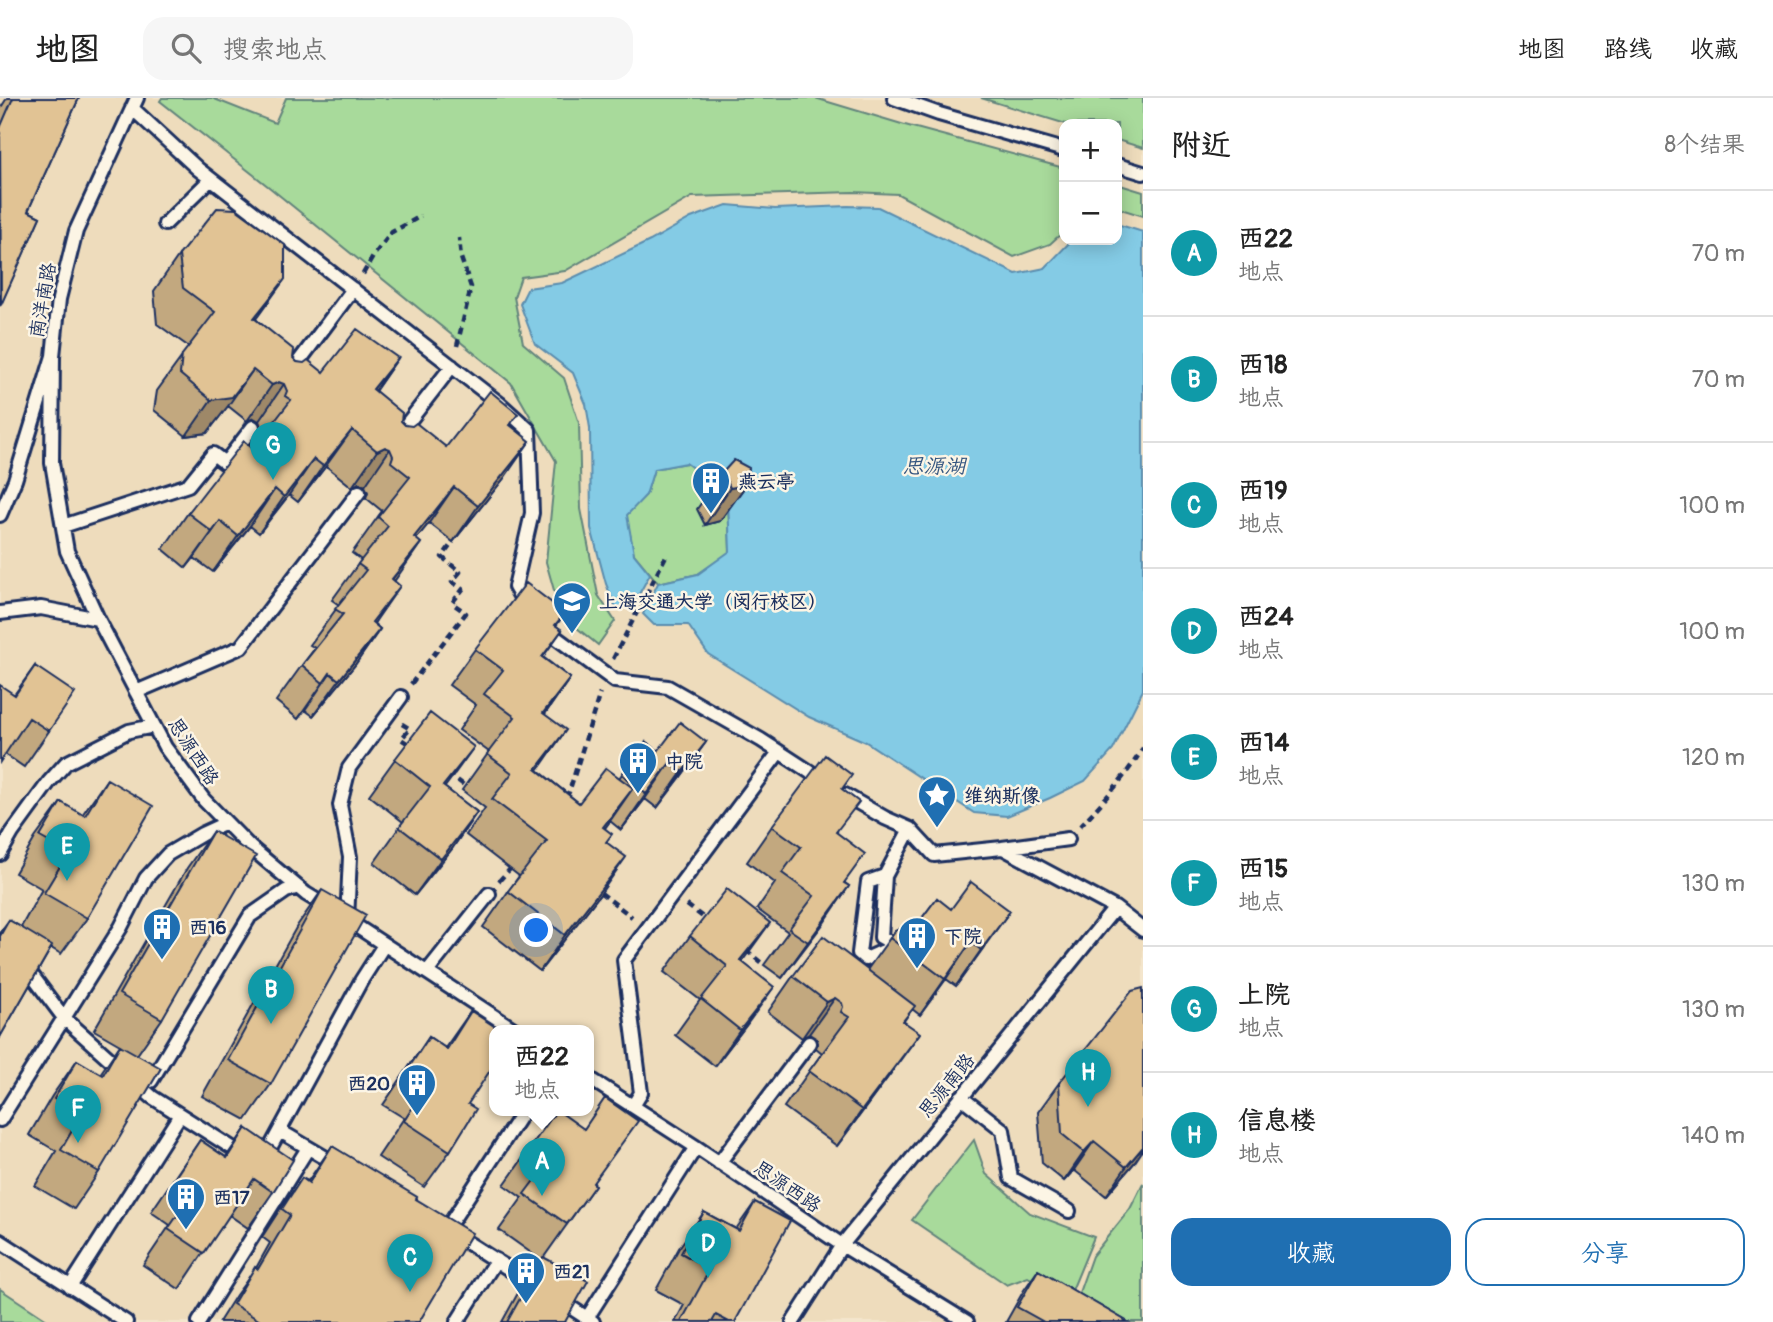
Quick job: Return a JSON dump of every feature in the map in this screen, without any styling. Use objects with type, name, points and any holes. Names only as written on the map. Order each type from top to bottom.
[{"type":"lane","points":[[894,98],[939,114],[1059,149]]},
{"type":"lane","points":[[134,103],[211,179],[499,403],[529,430],[532,513],[515,587],[537,624],[615,681],[668,687],[779,752],[843,794],[910,830],[934,855],[1069,839]]},
{"type":"lane","name":"南洋南路","points":[[0,514],[15,480],[53,356],[59,299],[76,231],[134,103]]},
{"type":"lane","points":[[1122,167],[1143,173]]},
{"type":"lane","points":[[165,223],[211,179]]},
{"type":"lane","points":[[284,381],[353,289]]},
{"type":"lane","name":"思源西路","points":[[53,356],[52,463],[67,551],[165,747],[204,800],[250,847],[298,887],[507,1025]]},
{"type":"lane","points":[[392,443],[452,366]]},
{"type":"lane","points":[[63,526],[188,485],[213,454],[225,463],[253,427]]},
{"type":"lane","points":[[136,692],[241,647],[359,492]]},
{"type":"lane","points":[[0,613],[41,608],[99,619]]},
{"type":"lane","points":[[347,920],[351,857],[340,805],[349,768],[401,697]]},
{"type":"lane","points":[[0,854],[12,833],[66,763],[129,731],[154,726]]},
{"type":"lane","points":[[633,1107],[641,1093],[624,960],[779,752]]},
{"type":"lane","points":[[0,1120],[121,927],[146,878],[167,854],[226,823]]},
{"type":"lane","points":[[885,876],[868,882],[859,953],[866,959],[886,950],[890,942],[881,937],[885,876],[910,830]]},
{"type":"lane","points":[[1002,848],[1115,908],[1143,930]]},
{"type":"lane","points":[[145,1091],[250,916],[286,891],[298,887]]},
{"type":"lane","points":[[427,972],[489,894]]},
{"type":"lane","name":"思源南路","points":[[793,1322],[842,1245],[1115,908]]},
{"type":"lane","points":[[16,954],[64,1018],[145,1091],[261,1165],[361,981],[384,945]]},
{"type":"lane","points":[[719,1163],[809,1043]]},
{"type":"lane","name":"思源西路","points":[[594,1081],[842,1245],[967,1322]]},
{"type":"lane","points":[[961,1097],[1003,1130],[1012,1178],[1069,1211]]},
{"type":"lane","points":[[70,1287],[180,1115]]},
{"type":"lane","points":[[520,1116],[442,1227],[590,1320],[696,1147]]},
{"type":"lane","points":[[279,1131],[342,1168]]},
{"type":"lane","points":[[199,1322],[308,1148]]},
{"type":"lane","points":[[0,1241],[126,1322]]},
{"type":"lane","points":[[457,1322],[496,1260]]},
{"type":"path","points":[[353,289],[392,232],[421,216]]},
{"type":"path","points":[[452,366],[471,287],[458,239]]},
{"type":"path","points":[[412,747],[401,739],[410,729],[398,721],[407,711],[406,701],[401,697],[466,613],[452,603],[463,589],[452,582],[460,572],[442,557],[453,542]]},
{"type":"path","points":[[1069,839],[1095,811],[1143,748]]},
{"type":"path","points":[[444,770],[465,786]]},
{"type":"shaded area","name":"上海交通大学（闵行校区）","points":[[0,98],[1143,98],[1143,1322],[0,1322]]},
{"type":"green space","points":[[162,98],[212,98],[275,123],[286,98],[815,98],[1059,167],[1059,236],[1050,244],[1014,257],[898,194],[853,192],[692,197],[565,271],[521,277],[514,297],[523,343],[564,378],[579,423],[581,509],[598,595],[615,621],[598,645],[561,615],[546,562],[556,461],[511,383],[160,101]]},
{"type":"green space","points":[[981,98],[1143,98],[1143,148],[1122,142],[1122,119],[1059,119],[1059,122]]},
{"type":"green space","points":[[1122,186],[1143,192],[1143,216],[1122,209]]},
{"type":"green space","points":[[686,463],[728,499],[730,552],[698,574],[658,583],[634,554],[626,515],[646,495],[654,469]]},
{"type":"green space","points":[[974,1140],[986,1174],[1030,1213],[1094,1237],[1068,1300],[1028,1277],[1007,1285],[912,1220]]},
{"type":"green space","points":[[1143,1183],[1143,1322],[1111,1322],[1076,1301],[1092,1256],[1130,1209]]},
{"type":"green space","points":[[0,1289],[50,1322],[0,1322]]},
{"type":"water","name":"思源湖","points":[[727,205],[775,209],[878,207],[1016,274],[1045,268],[1067,245],[1122,245],[1122,226],[1143,232],[1143,690],[1113,750],[1085,781],[1007,816],[974,813],[866,742],[809,717],[708,654],[688,625],[654,625],[643,614],[658,583],[698,574],[730,551],[728,499],[686,463],[654,469],[646,495],[627,515],[634,554],[650,574],[632,607],[616,608],[606,584],[591,528],[590,428],[586,404],[573,373],[535,344],[520,304],[528,288],[562,283],[691,218]]},
{"type":"building","points":[[13,98],[79,98],[28,211],[40,217],[1,305],[0,128]]},
{"type":"building","points":[[217,208],[236,209],[285,245],[285,279],[254,318],[294,350],[293,358],[297,362],[304,363],[308,360],[323,372],[357,329],[398,358],[373,389],[402,413],[401,421],[405,425],[412,426],[416,423],[446,447],[490,391],[518,414],[510,425],[530,441],[478,506],[454,487],[414,537],[421,543],[392,579],[400,586],[372,622],[380,629],[339,680],[330,673],[323,683],[302,665],[343,614],[335,609],[366,570],[358,564],[388,526],[378,517],[410,477],[391,462],[393,456],[390,449],[385,447],[377,451],[352,430],[323,466],[314,459],[284,497],[275,489],[238,536],[220,521],[212,532],[188,513],[244,441],[253,449],[291,400],[285,396],[287,391],[284,384],[279,382],[272,385],[253,370],[232,397],[211,400],[180,374],[182,355],[215,312],[183,288],[179,255]]},
{"type":"building","points":[[734,460],[749,468],[746,485],[730,488],[723,472]]},
{"type":"building","points":[[526,583],[565,613],[555,625],[562,630],[542,657],[570,678],[543,713],[566,730],[536,769],[579,803],[606,768],[633,788],[603,827],[612,834],[606,842],[626,857],[565,935],[508,891],[547,841],[492,799],[512,773],[487,754],[515,717],[484,694],[503,670],[475,649]]},
{"type":"building","points":[[35,666],[75,693],[49,731],[29,718],[0,762],[0,685],[15,695]]},
{"type":"building","points":[[430,713],[474,747],[443,786],[477,812],[441,859],[399,827],[430,787],[395,759]]},
{"type":"building","points":[[680,722],[706,742],[682,772],[670,763],[646,794],[622,774],[646,742],[658,751]]},
{"type":"building","points":[[825,755],[852,775],[842,789],[859,802],[836,832],[865,854],[844,883],[849,886],[808,942],[789,929],[814,896],[782,873],[801,847],[772,826]]},
{"type":"building","points":[[107,779],[153,806],[87,918],[44,893],[68,853],[40,837],[61,802],[85,816]]},
{"type":"building","name":"西16","points":[[213,831],[256,856],[162,1019],[119,994]]},
{"type":"building","points":[[971,882],[1010,911],[981,950],[971,942],[945,979],[890,938],[895,931],[907,925],[913,930],[937,898],[951,909]]},
{"type":"building","points":[[727,889],[770,923],[740,960],[774,987],[740,1030],[701,999],[727,966],[690,936]]},
{"type":"building","points":[[322,890],[366,915],[271,1084],[228,1060]]},
{"type":"building","points":[[9,920],[52,946],[0,1037],[0,936]]},
{"type":"building","points":[[823,936],[915,1006],[903,1021],[920,1033],[862,1110],[809,1071],[849,1017],[841,1012],[842,1003],[835,998],[827,1002],[793,976]]},
{"type":"building","points":[[1143,988],[1143,1147],[1126,1167],[1094,1141],[1084,1152],[1062,1134],[1059,1083],[1132,991]]},
{"type":"building","points":[[471,1011],[492,1025],[489,1025],[489,1072],[468,1104],[476,1109],[450,1151],[404,1121],[429,1082],[408,1069],[429,1037],[447,1049]]},
{"type":"building","points":[[120,1045],[161,1068],[99,1172],[61,1150],[81,1115],[54,1099],[77,1060],[103,1075]]},
{"type":"building","points":[[605,1098],[638,1121],[567,1224],[524,1194],[548,1162],[529,1149],[553,1116],[566,1116],[584,1129]]},
{"type":"building","points":[[246,1128],[293,1160],[273,1192],[254,1179],[204,1253],[168,1229],[196,1189],[176,1176],[200,1140],[227,1158]]},
{"type":"building","points":[[332,1146],[472,1233],[419,1322],[262,1322],[233,1304],[255,1267],[258,1269],[290,1215],[282,1209],[302,1178],[309,1183]]},
{"type":"building","points":[[755,1202],[790,1221],[735,1322],[716,1315],[712,1322],[681,1322],[710,1269],[681,1253],[704,1212],[739,1231]]},
{"type":"building","points":[[543,1257],[588,1281],[565,1322],[507,1322]]},
{"type":"building","points":[[1038,1270],[1128,1322],[1044,1322],[1017,1307]]},
{"type":"place","name":"上院","points":[[273,480]]},
{"type":"place","name":"燕云亭","points":[[711,515]]},
{"type":"place","name":"上海交通大学（闵行校区）","points":[[572,635]]},
{"type":"place","name":"中院","points":[[638,795]]},
{"type":"place","name":"维纳斯像","points":[[937,829]]},
{"type":"place","name":"西14","points":[[67,881]]},
{"type":"place","name":"西16","points":[[162,961]]},
{"type":"place","name":"下院","points":[[917,970]]},
{"type":"place","name":"西18","points":[[271,1024]]},
{"type":"place","name":"信息楼","points":[[1088,1107]]},
{"type":"place","name":"西20","points":[[417,1117]]},
{"type":"place","name":"西15","points":[[78,1143]]},
{"type":"place","name":"西22","points":[[542,1196]]},
{"type":"place","name":"西17","points":[[186,1231]]},
{"type":"place","name":"西24","points":[[708,1278]]},
{"type":"place","name":"西19","points":[[410,1292]]},
{"type":"place","name":"西21","points":[[526,1305]]}]
